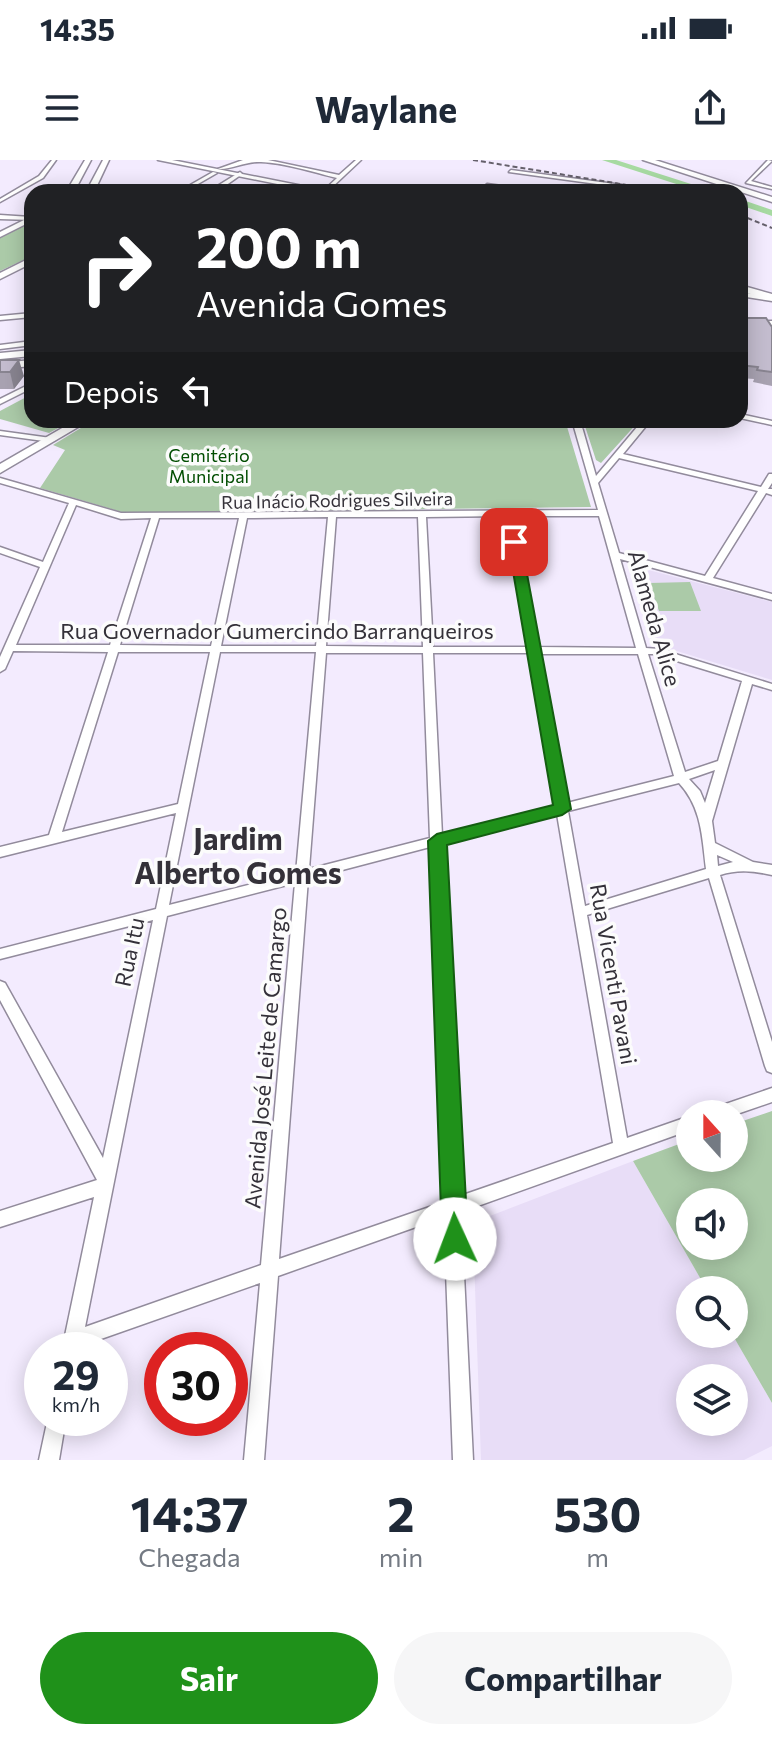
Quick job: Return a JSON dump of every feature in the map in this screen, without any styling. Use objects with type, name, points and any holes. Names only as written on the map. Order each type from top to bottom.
[{"type":"main road","points":[[639,160],[714,184]]},
{"type":"main road","points":[[647,160],[718,184]]},
{"type":"main road","points":[[748,194],[772,202]]},
{"type":"main road","points":[[748,195],[772,202]]},
{"type":"main road","points":[[748,323],[772,322]]},
{"type":"main road","points":[[0,361],[24,359]]},
{"type":"street","points":[[29,184],[41,177],[54,160]]},
{"type":"street","points":[[74,184],[88,160]]},
{"type":"street","points":[[94,184],[106,160]]},
{"type":"street","points":[[161,160],[290,184]]},
{"type":"street","points":[[224,161],[263,160],[341,177]]},
{"type":"street","points":[[334,184],[359,160]]},
{"type":"street","points":[[194,184],[244,161]]},
{"type":"street","points":[[769,161],[749,183],[772,188]]},
{"type":"street","points":[[511,171],[597,184]]},
{"type":"street","points":[[758,172],[772,174]]},
{"type":"street","points":[[224,184],[240,173]]},
{"type":"street","points":[[544,184],[553,177]]},
{"type":"street","points":[[0,201],[24,187]]},
{"type":"street","points":[[0,217],[24,218]]},
{"type":"street","points":[[0,235],[24,223]]},
{"type":"street","points":[[0,276],[24,264]]},
{"type":"street","points":[[748,293],[772,298]]},
{"type":"street","points":[[0,318],[24,316]]},
{"type":"street","points":[[0,347],[24,344]]},
{"type":"street","points":[[0,402],[24,389]]},
{"type":"street","points":[[748,418],[772,423]]},
{"type":"street","points":[[0,469],[71,428]]},
{"type":"street","name":"Alameda Alice","points":[[579,428],[681,778],[696,794],[706,821]]},
{"type":"street","points":[[595,482],[640,428]]},
{"type":"street","points":[[0,433],[51,440]]},
{"type":"street","points":[[616,455],[768,491]]},
{"type":"street","points":[[707,580],[768,491],[772,476]]},
{"type":"street","name":"Rua Inácio Rodrigues Silveira","points":[[0,480],[121,516],[155,518],[604,513]]},
{"type":"street","points":[[0,669],[73,503]]},
{"type":"street","name":"Rua Vicenti Pavani","points":[[510,514],[621,1146]]},
{"type":"street","points":[[422,515],[463,1460]]},
{"type":"street","name":"Avenida José Leite de Camargo","points":[[254,1460],[332,516]]},
{"type":"street","name":"Rua Itu","points":[[75,1332],[243,517]]},
{"type":"street","points":[[54,838],[155,518]]},
{"type":"street","points":[[0,550],[46,566]]},
{"type":"street","points":[[615,555],[772,597]]},
{"type":"street","name":"Rua Governador Gumercindo Barranqueiros","points":[[9,648],[655,651],[772,687]]},
{"type":"street","points":[[748,680],[706,821],[713,872],[772,1066]]},
{"type":"street","points":[[0,954],[722,768]]},
{"type":"street","points":[[0,852],[182,807]]},
{"type":"street","points":[[710,846],[751,866],[772,870]]},
{"type":"street","points":[[581,912],[713,872],[751,866]]},
{"type":"street","points":[[0,987],[104,1182],[0,1219]]},
{"type":"street","points":[[748,1103],[772,1095]]},
{"type":"street","points":[[107,1332],[676,1128]]},
{"type":"street","points":[[49,1460],[54,1436]]},
{"type":"shaded area","points":[[633,566],[772,602],[772,680],[657,645],[649,638],[630,569]]},
{"type":"shaded area","points":[[633,1161],[676,1236],[676,1260],[690,1260],[699,1276],[676,1276],[676,1348],[740,1348],[772,1403],[772,1446],[744,1460],[481,1460],[473,1230],[477,1221]]},
{"type":"green space","points":[[24,226],[24,260],[0,271],[0,238]]},
{"type":"green space","points":[[24,398],[24,426],[0,419],[0,411]]},
{"type":"green space","points":[[32,428],[58,428],[49,433]]},
{"type":"green space","name":"Cemitério Municipal","points":[[81,428],[567,428],[591,507],[125,513],[40,488],[65,450],[53,445]]},
{"type":"green space","points":[[586,428],[633,428],[601,463],[596,460]]},
{"type":"green space","points":[[690,582],[701,611],[659,611],[649,583]]},
{"type":"green space","points":[[772,1111],[772,1403],[740,1348],[748,1348],[748,1276],[699,1276],[690,1260],[748,1260],[748,1188],[676,1188],[676,1236],[633,1161],[676,1145],[676,1172],[748,1172],[748,1119]]},
{"type":"building","points":[[748,318],[766,318],[772,327],[772,372],[757,370],[758,367],[748,366]]},
{"type":"building","points":[[0,360],[19,360],[10,372],[0,372]]},
{"type":"waterway","points":[[607,160],[685,184]]},
{"type":"waterway","points":[[748,205],[772,213]]},
{"type":"railway","points":[[473,160],[621,184]]},
{"type":"railway","points":[[748,218],[772,228]]},
{"type":"district","name":"Jardim Alberto Gomes","points":[[238,854]]},
{"type":"route","points":[[455,1239],[437,841],[562,809],[514,542]]}]
